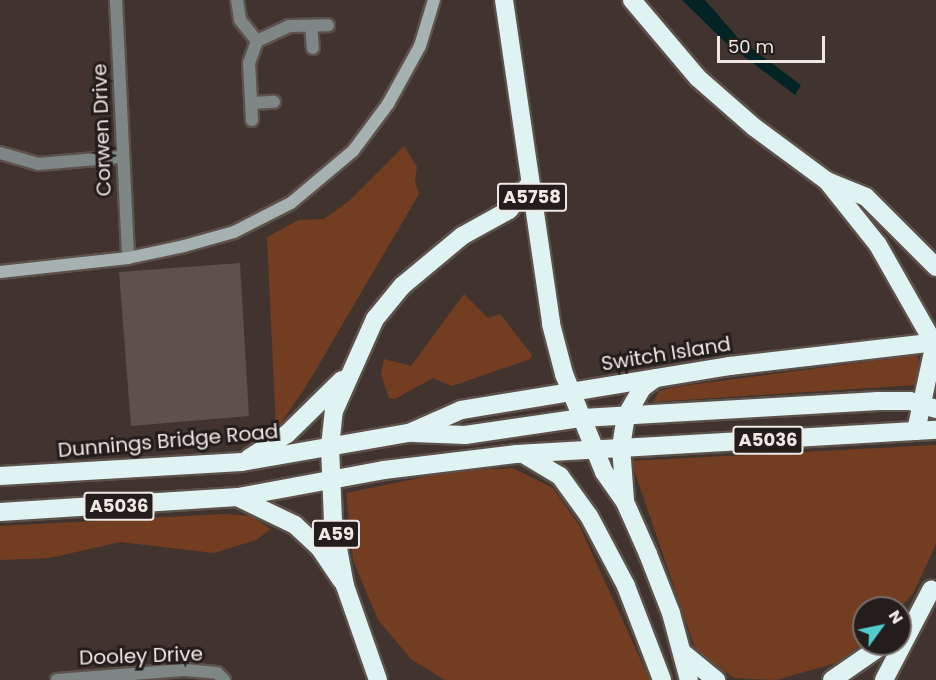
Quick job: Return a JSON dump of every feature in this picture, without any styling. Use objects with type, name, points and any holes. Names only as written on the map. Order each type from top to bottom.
[{"type":"highway","name":"A5758","points":[[504,0],[551,324],[570,392],[595,448],[625,502],[682,652]]},
{"type":"highway","points":[[632,0],[698,78],[754,127],[827,181],[866,197],[936,267]]},
{"type":"highway","points":[[827,181],[878,245],[936,344],[930,406],[916,431]]},
{"type":"highway","name":"A5758","points":[[330,447],[334,411],[348,373],[375,320],[402,286],[462,236],[509,210],[530,183]]},
{"type":"highway","name":"Switch Island","points":[[409,433],[461,410],[657,378],[936,344]]},
{"type":"highway","name":"A5758","points":[[242,462],[287,434],[348,373]]},
{"type":"highway","points":[[625,502],[621,447],[626,416],[642,388],[657,378]]},
{"type":"highway","points":[[409,433],[465,435],[582,418],[879,401],[930,406]]},
{"type":"highway","name":"A5036","points":[[0,513],[237,497],[331,482],[384,470],[517,454],[936,430]]},
{"type":"highway","name":"Dunnings Bridge Road","points":[[0,477],[242,462],[409,433]]},
{"type":"highway","points":[[330,447],[331,482]]},
{"type":"highway","points":[[517,454],[536,458],[560,476],[589,516],[626,586],[662,680]]},
{"type":"highway","name":"A59","points":[[331,482],[345,586],[378,680]]},
{"type":"highway","points":[[237,497],[295,525],[319,547],[345,586]]},
{"type":"highway","points":[[912,613],[934,585]]},
{"type":"highway","points":[[884,680],[934,585]]},
{"type":"highway","points":[[682,652],[689,680]]},
{"type":"highway","points":[[682,652],[716,680]]},
{"type":"highway","points":[[832,680],[867,656]]},
{"type":"main road","points":[[0,272],[128,258],[234,232],[310,190],[353,151],[388,104],[420,46],[434,0]]},
{"type":"street","name":"Corwen Drive","points":[[116,0],[121,157],[128,258]]},
{"type":"street","points":[[237,0],[240,20],[257,40]]},
{"type":"street","points":[[252,120],[249,63],[257,40],[289,26],[328,25]]},
{"type":"street","points":[[311,26],[313,48]]},
{"type":"street","points":[[252,103],[274,102]]},
{"type":"street","points":[[0,153],[38,164],[121,157]]},
{"type":"street","name":"Dooley Drive","points":[[57,680],[184,670],[217,673],[224,680]]},
{"type":"shaded area","points":[[404,146],[417,167],[415,180],[419,194],[305,388],[276,430],[267,237],[299,220],[324,219],[349,201]]},
{"type":"shaded area","points":[[464,294],[488,318],[500,314],[532,355],[530,359],[452,386],[433,378],[395,399],[389,398],[381,374],[384,359],[411,366]]},
{"type":"shaded area","points":[[917,355],[922,377],[917,385],[653,402],[659,391],[674,387]]},
{"type":"shaded area","points":[[936,445],[936,544],[910,596],[852,596],[852,652],[836,663],[776,680],[734,678],[696,651],[631,461]]},
{"type":"shaded area","points":[[513,468],[553,488],[579,525],[650,680],[445,680],[412,660],[378,620],[353,560],[346,493],[453,471]]},
{"type":"shaded area","points":[[224,514],[251,516],[271,529],[256,540],[214,553],[120,542],[50,558],[0,560],[0,526]]},
{"type":"water","points":[[682,0],[705,0],[738,38],[801,85],[795,95],[725,42]]},
{"type":"building","points":[[240,263],[249,416],[131,426],[119,272]]}]
